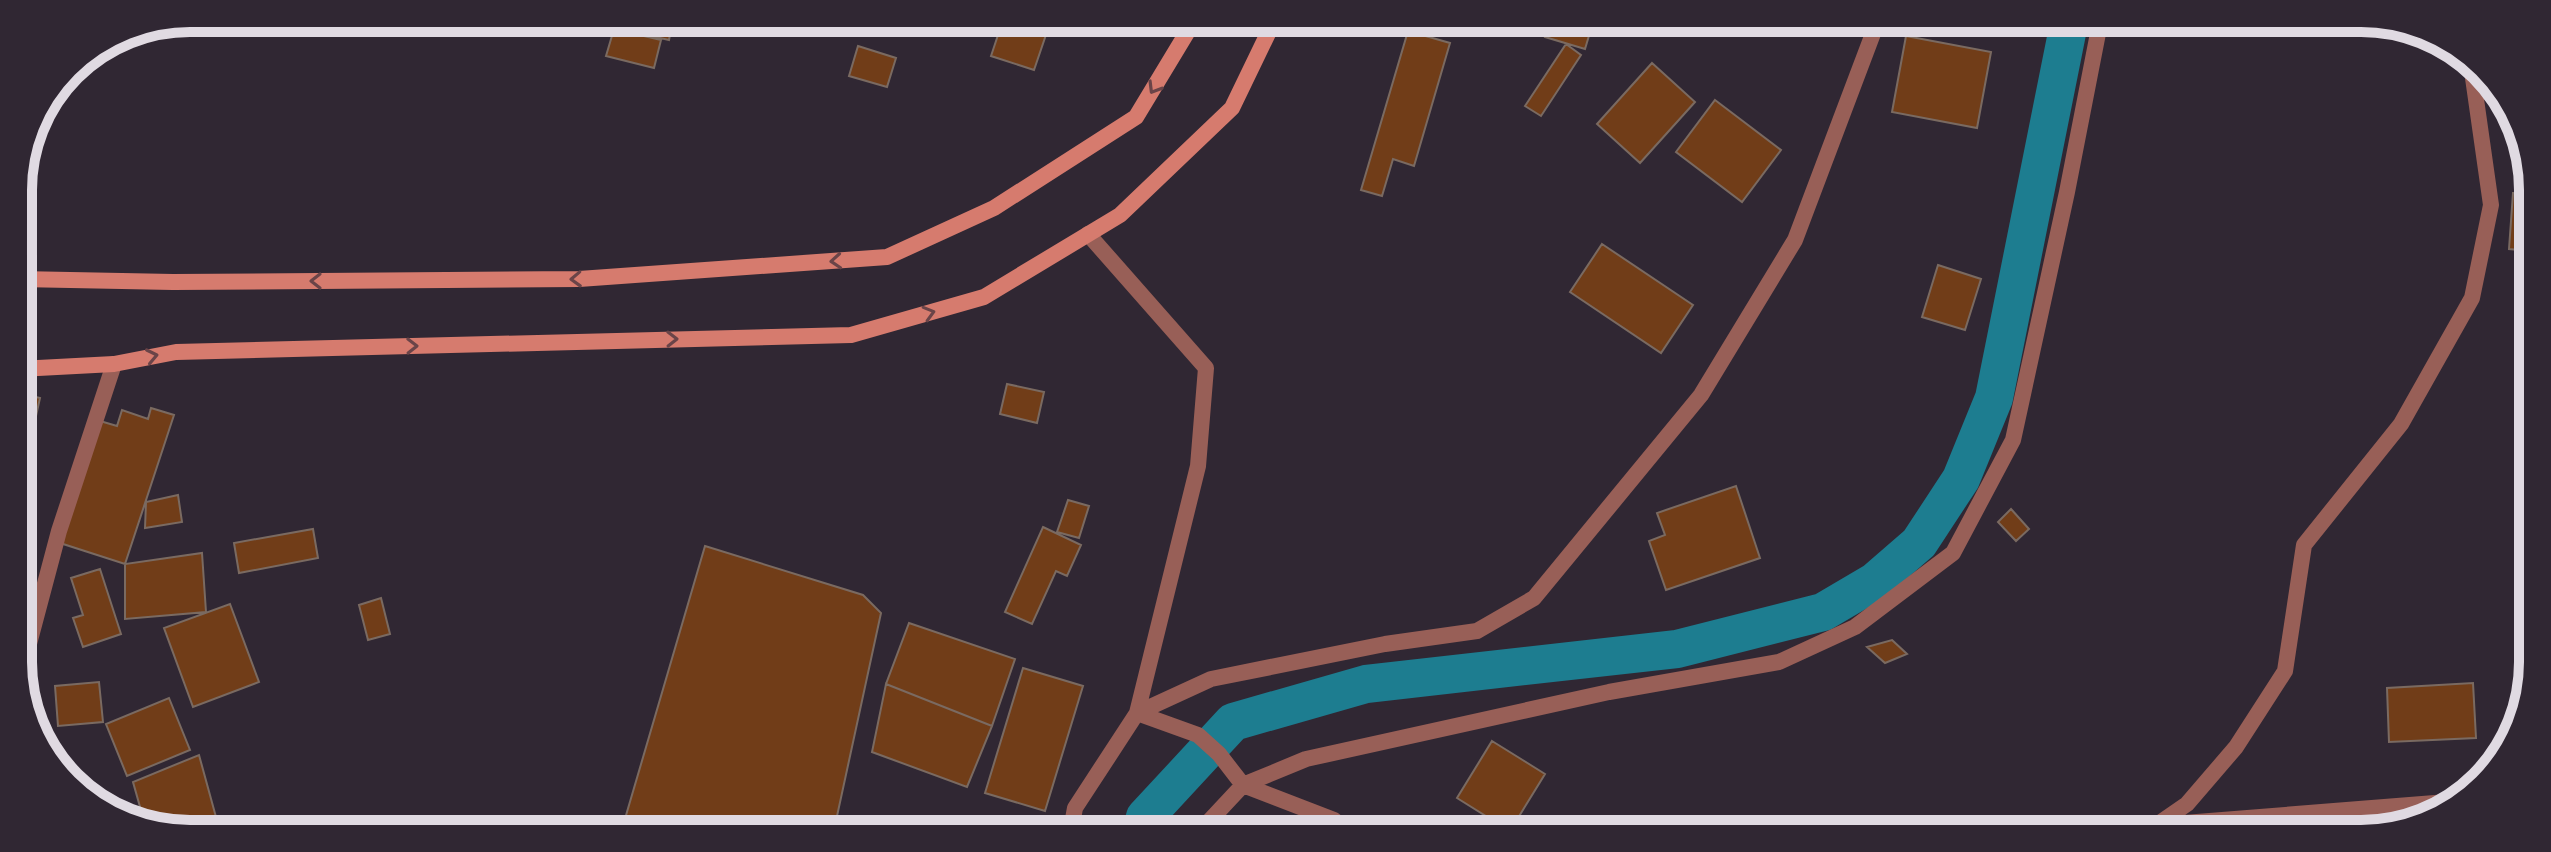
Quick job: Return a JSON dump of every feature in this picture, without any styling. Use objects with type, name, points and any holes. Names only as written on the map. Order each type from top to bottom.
[{"type":"main road","points":[[32,279],[173,282],[579,279],[887,257],[994,208],[1136,117],[1187,32]]},
{"type":"main road","points":[[32,368],[114,364],[176,352],[851,335],[984,297],[1120,215],[1232,108],[1269,32]]},
{"type":"street","points":[[1137,713],[1211,679],[1385,644],[1477,631],[1534,598],[1701,395],[1795,240],[1874,32]]},
{"type":"street","points":[[1210,820],[1243,785],[1306,759],[1609,692],[1779,662],[1855,627],[1953,553],[2013,440],[2098,32]]},
{"type":"street","points":[[2164,820],[2187,804],[2236,747],[2285,671],[2304,545],[2401,424],[2472,298],[2491,205],[2473,79]]},
{"type":"street","points":[[1073,820],[1075,808],[1137,713],[1198,466],[1206,368],[1088,234]]},
{"type":"street","points":[[32,633],[59,531],[114,364]]},
{"type":"street","points":[[1137,713],[1198,735],[1219,754],[1243,785],[1334,820]]},
{"type":"street","points":[[2250,820],[2431,804]]},
{"type":"building","points":[[613,32],[661,40],[654,68],[606,56]]},
{"type":"building","points":[[634,32],[671,32],[669,40]]},
{"type":"building","points":[[999,32],[1047,32],[1034,70],[991,56]]},
{"type":"building","points":[[1408,32],[1450,43],[1414,166],[1393,159],[1382,196],[1361,190]]},
{"type":"building","points":[[1547,32],[1590,32],[1585,49],[1545,37]]},
{"type":"building","points":[[1906,36],[1991,52],[1977,128],[1892,112]]},
{"type":"building","points":[[1566,44],[1581,55],[1541,116],[1525,106]]},
{"type":"building","points":[[858,46],[896,58],[887,87],[849,76]]},
{"type":"building","points":[[1652,63],[1695,102],[1640,163],[1597,124]]},
{"type":"building","points":[[1715,100],[1781,150],[1742,202],[1676,152]]},
{"type":"building","points":[[2513,193],[2519,193],[2519,250],[2509,249]]},
{"type":"building","points":[[1602,244],[1693,305],[1661,353],[1570,292]]},
{"type":"building","points":[[1938,265],[1981,279],[1965,330],[1922,317]]},
{"type":"building","points":[[1007,384],[1044,392],[1037,423],[1000,414]]},
{"type":"building","points":[[32,396],[40,398],[32,434]]},
{"type":"building","points":[[151,408],[174,415],[125,564],[60,543],[100,421],[117,426],[122,410],[148,419]]},
{"type":"building","points":[[1736,486],[1760,558],[1666,590],[1649,541],[1665,535],[1657,513]]},
{"type":"building","points":[[178,495],[182,522],[145,528],[146,502]]},
{"type":"building","points":[[1068,500],[1089,506],[1079,538],[1057,532]]},
{"type":"building","points":[[2011,509],[2029,529],[2016,541],[1998,522]]},
{"type":"building","points":[[1043,527],[1081,545],[1067,576],[1056,571],[1032,624],[1005,612]]},
{"type":"building","points":[[313,529],[318,558],[239,573],[234,543]]},
{"type":"building","points":[[705,546],[863,595],[881,613],[836,820],[625,820]]},
{"type":"building","points":[[202,553],[206,612],[125,619],[125,564]]},
{"type":"building","points":[[100,569],[121,634],[83,647],[73,618],[83,615],[71,578]]},
{"type":"building","points":[[381,598],[390,634],[368,640],[359,605]]},
{"type":"building","points":[[230,604],[259,682],[193,707],[164,628]]},
{"type":"building","points":[[909,623],[1015,659],[992,726],[886,684]]},
{"type":"building","points":[[1892,640],[1907,654],[1885,663],[1867,647]]},
{"type":"building","points":[[1023,668],[1083,686],[1045,811],[985,793]]},
{"type":"building","points":[[99,682],[103,722],[58,726],[55,686]]},
{"type":"building","points":[[2473,683],[2476,738],[2389,742],[2387,688]]},
{"type":"building","points":[[886,684],[992,726],[967,787],[872,752]]},
{"type":"building","points":[[169,698],[190,750],[127,776],[106,724]]},
{"type":"building","points":[[1492,741],[1545,774],[1517,820],[1492,820],[1457,798]]},
{"type":"building","points":[[199,755],[217,820],[169,819],[142,812],[133,782]]},
{"type":"waterway","points":[[1144,820],[1233,722],[1366,684],[1677,649],[1823,612],[1874,582],[1919,543],[1961,479],[1994,398],[2067,32]]}]
